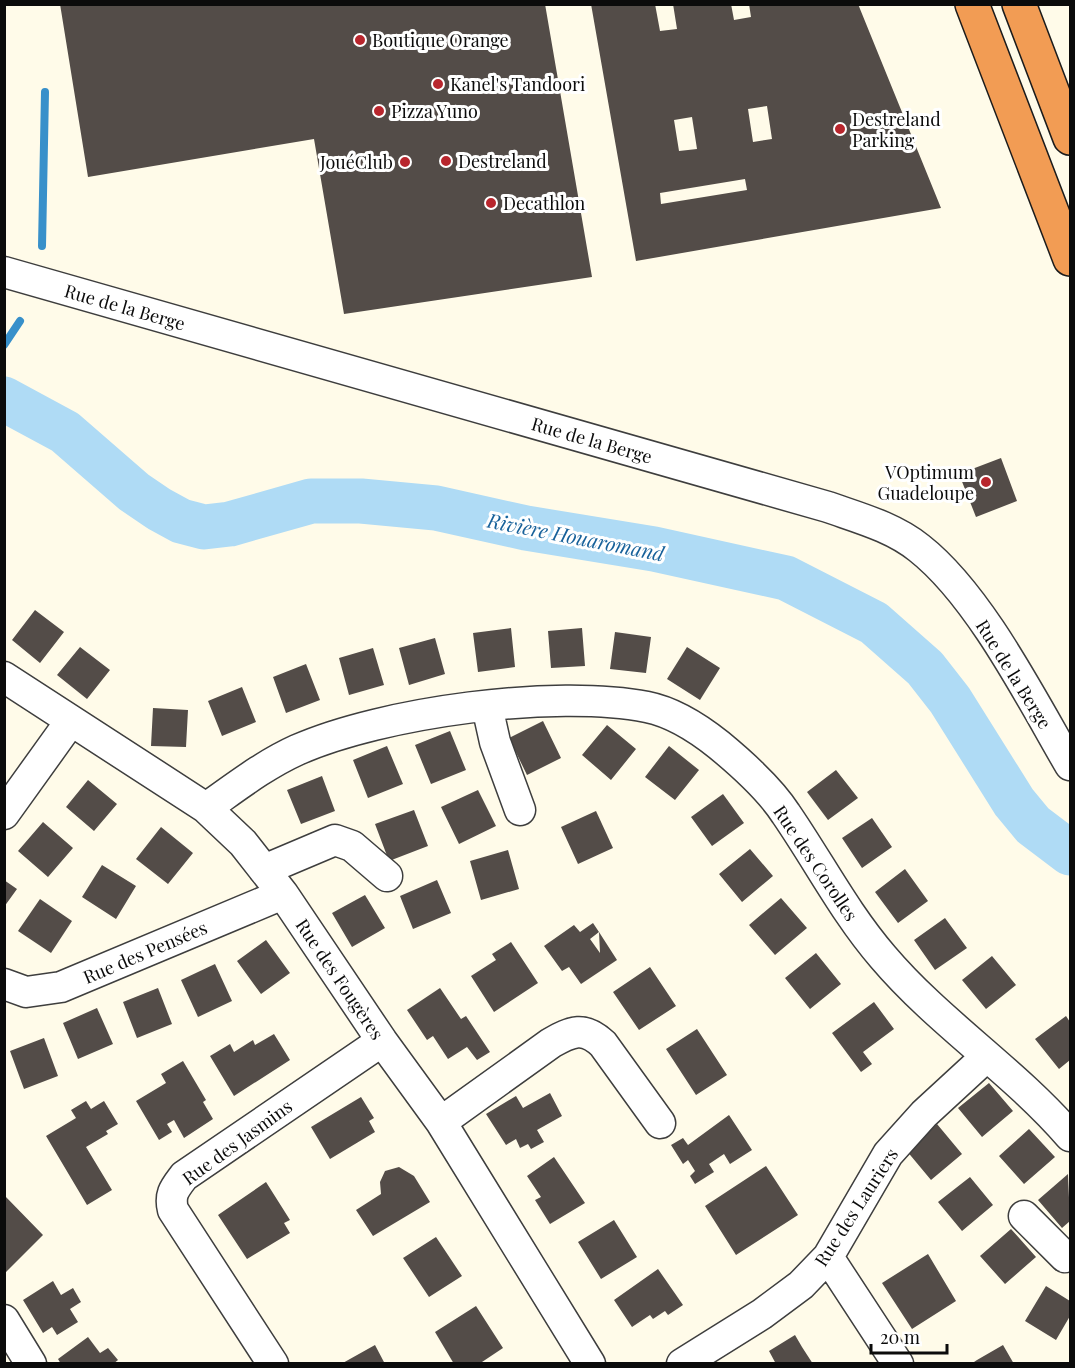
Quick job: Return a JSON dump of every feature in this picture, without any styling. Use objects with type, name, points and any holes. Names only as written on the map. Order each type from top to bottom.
[{"type":"highway","points":[[972,4],[1071,259]]},
{"type":"highway","points":[[1019,4],[1071,138]]},
{"type":"street","name":"Rue de la Berge","points":[[4,272],[828,507],[879,525],[918,547],[950,578],[1014,669],[1071,765]]},
{"type":"street","name":"Rue des Fougères","points":[[4,677],[70,722],[206,808],[243,843],[283,894],[382,1041],[441,1122],[590,1364]]},
{"type":"street","name":"Rue des Corolles","points":[[206,808],[255,772],[299,750],[373,725],[487,706],[586,700],[650,708],[690,724],[719,745],[785,811],[841,901],[883,957],[926,1001],[987,1056],[1065,1119]]},
{"type":"street","points":[[487,706],[495,742],[520,810]]},
{"type":"street","points":[[4,814],[70,722]]},
{"type":"street","points":[[264,870],[335,840],[352,846],[387,876]]},
{"type":"street","name":"Rue des Pensées","points":[[4,984],[26,992],[61,987],[283,894]]},
{"type":"street","points":[[441,1122],[551,1043],[568,1033],[580,1030],[593,1035],[603,1044],[660,1124]]},
{"type":"street","name":"Rue des Jasmins","points":[[273,1364],[173,1210],[170,1200],[173,1190],[184,1176],[382,1041]]},
{"type":"street","name":"Rue des Lauriers","points":[[682,1364],[762,1314],[801,1285],[828,1257],[888,1154],[924,1114],[987,1056]]},
{"type":"street","points":[[1024,1216],[1065,1257],[1071,1255]]},
{"type":"street","points":[[828,1257],[898,1364]]},
{"type":"street","points":[[4,1320],[31,1364]]},
{"type":"building","name":"Destreland","points":[[60,4],[545,4],[592,277],[344,314],[314,139],[88,177]]},
{"type":"building","name":"Destreland Parking","points":[[591,4],[655,4],[660,31],[677,29],[673,4],[731,4],[734,20],[751,17],[749,4],[858,4],[941,208],[636,261]],"holes":[[[767,106],[772,139],[753,142],[748,109]],[[692,117],[697,149],[679,151],[674,120]],[[745,179],[747,190],[661,204],[660,193]]]},
{"type":"building","name":"VOptimum Guadeloupe","points":[[1001,458],[1017,501],[976,517],[959,474]]},
{"type":"building","points":[[35,610],[64,632],[40,663],[12,640]]},
{"type":"building","points":[[511,628],[515,667],[478,672],[473,633]]},
{"type":"building","points":[[582,628],[585,666],[551,668],[548,631]]},
{"type":"building","points":[[615,632],[651,637],[646,673],[610,669]]},
{"type":"building","points":[[435,638],[445,674],[409,685],[399,648]]},
{"type":"building","points":[[80,647],[110,670],[87,699],[57,675]]},
{"type":"building","points":[[687,647],[720,668],[700,700],[667,679]]},
{"type":"building","points":[[373,648],[384,685],[349,695],[339,658]]},
{"type":"building","points":[[306,664],[320,700],[286,713],[273,677]]},
{"type":"building","points":[[242,687],[256,722],[222,736],[208,701]]},
{"type":"building","points":[[153,708],[188,710],[186,747],[151,746]]},
{"type":"building","points":[[543,721],[561,758],[527,775],[509,738]]},
{"type":"building","points":[[607,725],[636,749],[611,780],[582,755]]},
{"type":"building","points":[[450,731],[466,770],[431,784],[415,745]]},
{"type":"building","points":[[387,746],[403,784],[368,798],[353,760]]},
{"type":"building","points":[[669,746],[699,770],[675,800],[645,777]]},
{"type":"building","points":[[836,770],[858,798],[828,820],[807,792]]},
{"type":"building","points":[[322,776],[335,811],[301,824],[287,790]]},
{"type":"building","points":[[88,780],[117,804],[94,831],[66,807]]},
{"type":"building","points":[[478,790],[496,826],[459,844],[441,807]]},
{"type":"building","points":[[723,794],[744,823],[712,846],[691,817]]},
{"type":"building","points":[[414,810],[428,846],[389,861],[375,824]]},
{"type":"building","points":[[596,811],[613,848],[578,864],[561,827]]},
{"type":"building","points":[[872,818],[892,847],[862,868],[842,838]]},
{"type":"building","points":[[43,822],[73,848],[48,877],[18,851]]},
{"type":"building","points":[[161,827],[193,853],[168,884],[136,859]]},
{"type":"building","points":[[750,849],[773,876],[742,902],[719,874]]},
{"type":"building","points":[[508,850],[519,889],[481,900],[470,861]]},
{"type":"building","points":[[102,865],[136,886],[116,919],[82,897]]},
{"type":"building","points":[[905,869],[928,901],[898,923],[875,892]]},
{"type":"building","points":[[4,880],[17,889],[4,907]]},
{"type":"building","points":[[437,880],[451,913],[413,929],[400,896]]},
{"type":"building","points":[[365,895],[385,928],[352,947],[332,913]]},
{"type":"building","points":[[781,898],[807,928],[775,955],[749,925]]},
{"type":"building","points":[[40,899],[72,921],[51,953],[18,931]]},
{"type":"building","points":[[945,918],[967,948],[935,970],[914,940]]},
{"type":"building","points":[[593,923],[599,932],[617,960],[581,984],[569,967],[562,971],[544,946],[574,925],[580,932]],"holes":[[[599,932],[600,953],[590,939]]]},
{"type":"building","points":[[266,940],[290,973],[261,994],[237,961]]},
{"type":"building","points":[[511,942],[538,983],[494,1012],[471,976],[496,960],[492,954]]},
{"type":"building","points":[[816,953],[841,984],[810,1009],[785,978]]},
{"type":"building","points":[[992,956],[1016,985],[986,1009],[962,980]]},
{"type":"building","points":[[215,964],[232,1001],[198,1017],[181,980]]},
{"type":"building","points":[[650,967],[676,1006],[639,1030],[613,992]]},
{"type":"building","points":[[158,988],[172,1024],[137,1038],[123,1002]]},
{"type":"building","points":[[440,988],[461,1019],[466,1016],[490,1052],[477,1060],[467,1047],[448,1059],[433,1036],[427,1040],[407,1010]]},
{"type":"building","points":[[874,1002],[894,1029],[863,1052],[872,1064],[861,1072],[832,1033]]},
{"type":"building","points":[[97,1008],[113,1044],[78,1059],[63,1023]]},
{"type":"building","points":[[1066,1016],[1070,1022],[1070,1060],[1059,1069],[1035,1039]]},
{"type":"building","points":[[697,1029],[727,1075],[696,1095],[666,1049]]},
{"type":"building","points":[[274,1034],[290,1060],[234,1096],[210,1056],[230,1044],[234,1052],[253,1040],[255,1045]]},
{"type":"building","points":[[44,1038],[58,1076],[24,1089],[10,1051]]},
{"type":"building","points":[[183,1061],[206,1100],[203,1102],[213,1119],[184,1138],[174,1120],[167,1124],[172,1132],[159,1140],[136,1101],[166,1083],[161,1074]]},
{"type":"building","points":[[989,1083],[1013,1111],[982,1137],[958,1108]]},
{"type":"building","points":[[550,1093],[562,1116],[537,1130],[544,1142],[531,1149],[528,1144],[520,1148],[516,1139],[506,1145],[486,1114],[516,1096],[523,1108]]},
{"type":"building","points":[[361,1097],[374,1118],[369,1121],[375,1132],[330,1159],[311,1127]]},
{"type":"building","points":[[86,1101],[91,1109],[104,1101],[118,1124],[106,1131],[108,1134],[86,1147],[112,1190],[87,1205],[46,1136],[76,1118],[71,1110]]},
{"type":"building","points":[[729,1115],[752,1150],[730,1164],[724,1154],[709,1164],[714,1172],[695,1184],[690,1176],[695,1171],[688,1160],[683,1164],[671,1145],[683,1138],[688,1145]]},
{"type":"building","points":[[937,1124],[962,1154],[931,1180],[906,1150]]},
{"type":"building","points":[[1029,1129],[1055,1157],[1024,1184],[999,1156]]},
{"type":"building","points":[[554,1157],[585,1203],[550,1224],[535,1200],[541,1197],[527,1176]]},
{"type":"building","points":[[766,1166],[798,1215],[736,1255],[705,1206]]},
{"type":"building","points":[[399,1167],[414,1176],[430,1202],[373,1236],[356,1210],[381,1194],[380,1182],[385,1171]]},
{"type":"building","points":[[1068,1174],[1070,1221],[1062,1228],[1038,1200]]},
{"type":"building","points":[[970,1177],[993,1205],[962,1231],[938,1202]]},
{"type":"building","points":[[266,1182],[290,1220],[284,1223],[290,1233],[247,1259],[218,1215]]},
{"type":"building","points":[[5,1196],[43,1235],[5,1273]]},
{"type":"building","points":[[614,1220],[637,1257],[601,1279],[578,1242]]},
{"type":"building","points":[[1011,1229],[1036,1257],[1005,1284],[980,1256]]},
{"type":"building","points":[[436,1237],[462,1276],[429,1297],[403,1258]]},
{"type":"building","points":[[928,1254],[956,1301],[912,1329],[882,1283]]},
{"type":"building","points":[[658,1269],[683,1305],[668,1315],[665,1311],[653,1319],[650,1315],[632,1327],[614,1300]]},
{"type":"building","points":[[53,1281],[61,1295],[73,1288],[81,1302],[70,1309],[78,1322],[57,1335],[52,1327],[43,1333],[23,1300]]},
{"type":"building","points":[[1046,1286],[1070,1301],[1070,1316],[1056,1340],[1025,1321]]},
{"type":"building","points":[[476,1306],[503,1348],[479,1364],[454,1364],[435,1332]]},
{"type":"building","points":[[795,1335],[813,1364],[776,1364],[769,1351]]},
{"type":"building","points":[[88,1337],[100,1353],[108,1348],[118,1360],[113,1364],[61,1364],[58,1359]]},
{"type":"building","points":[[375,1345],[385,1364],[341,1364]]},
{"type":"building","points":[[1003,1345],[1014,1364],[971,1364],[977,1360]]},
{"type":"waterway","points":[[42,246],[45,92]]},
{"type":"waterway","points":[[4,345],[20,321]]},
{"type":"waterway","name":"Rivière Houaromand","points":[[4,399],[65,432],[134,492],[159,509],[181,521],[204,527],[230,524],[311,501],[361,501],[436,508],[526,528],[654,549],[786,578],[874,623],[925,668],[950,700],[1014,802],[1033,825],[1070,853]]},
{"type":"place","name":"Boutique Orange","points":[[360,40]]},
{"type":"place","name":"Kanel's Tandoori","points":[[438,84]]},
{"type":"place","name":"Pizza Yuno","points":[[379,111]]},
{"type":"place","name":"Destreland Parking","points":[[840,129]]},
{"type":"place","name":"Destreland","points":[[446,161]]},
{"type":"place","name":"JouéClub","points":[[405,162]]},
{"type":"place","name":"Decathlon","points":[[491,203]]},
{"type":"place","name":"VOptimum Guadeloupe","points":[[986,482]]}]
